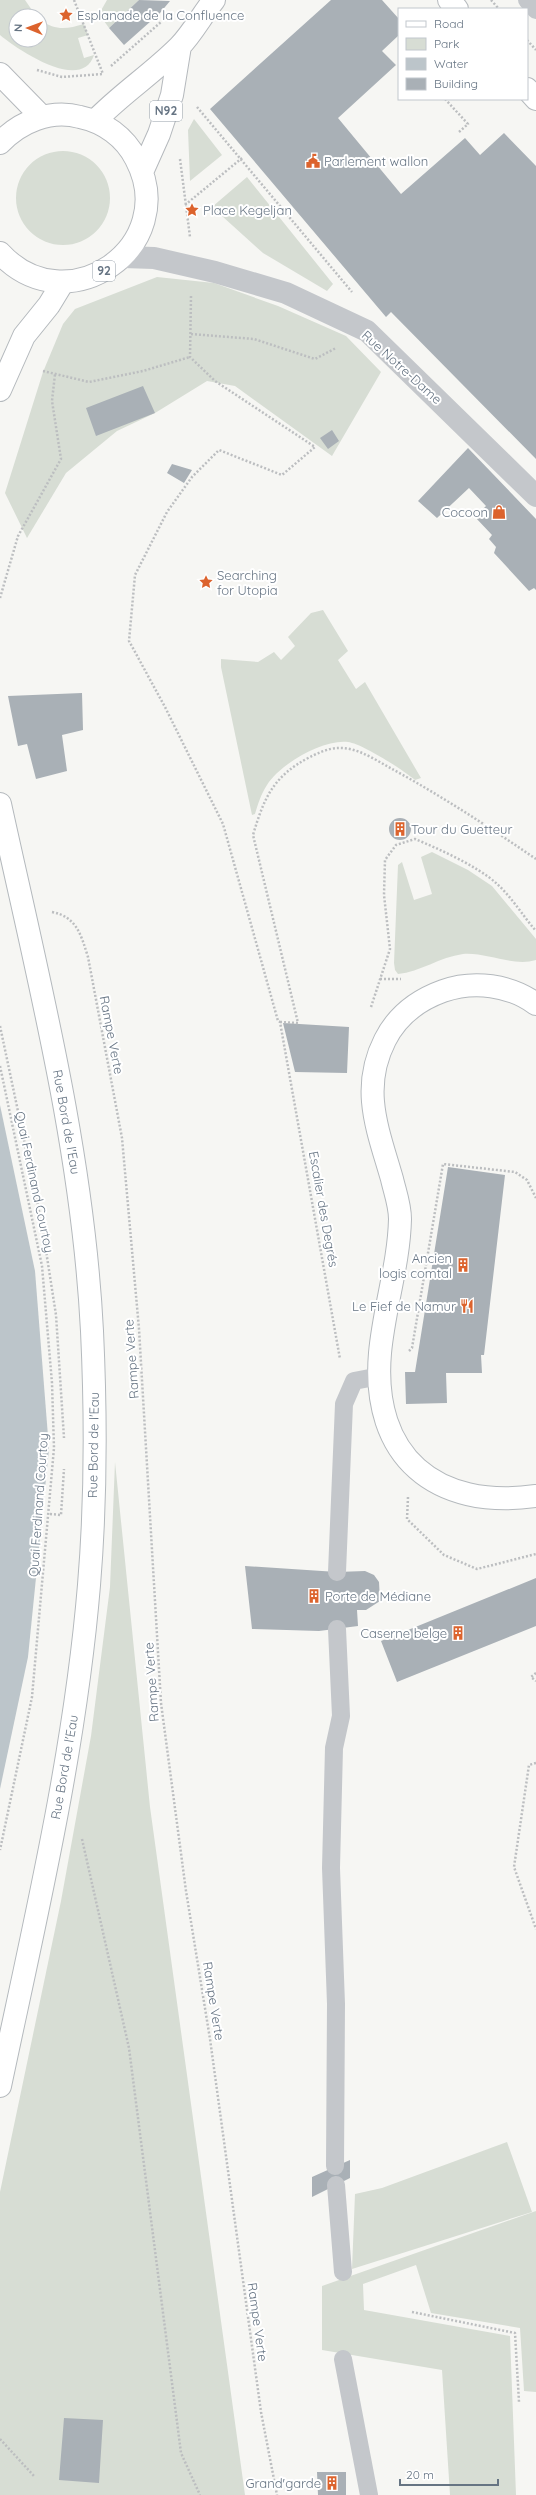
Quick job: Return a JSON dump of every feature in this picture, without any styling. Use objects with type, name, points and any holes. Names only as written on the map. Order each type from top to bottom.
[{"type":"main road","name":"N92","points":[[95,121],[112,103],[148,75],[180,46],[214,0]]},
{"type":"main road","points":[[449,0],[456,8]]},
{"type":"main road","name":"N92","points":[[142,172],[159,134],[172,95],[180,46]]},
{"type":"main road","points":[[0,74],[42,117]]},
{"type":"main road","points":[[528,89],[536,99]]},
{"type":"main road","points":[[0,143],[18,128],[42,117],[69,115],[95,121]]},
{"type":"main road","name":"92","points":[[0,253],[13,266],[28,275],[45,280],[63,282],[90,278],[110,268],[122,257],[134,242],[144,217],[146,190],[142,172],[135,156],[124,142],[111,130],[95,121]]},
{"type":"main road","points":[[0,390],[24,336],[49,305],[63,282]]},
{"type":"main road","name":"Rue Bord de l'Eau","points":[[0,804],[63,1098],[82,1211],[92,1328],[94,1461],[89,1585],[70,1733],[59,1799],[0,2086]]},
{"type":"main road","points":[[536,1004],[522,995],[504,988],[471,985],[452,988],[426,998],[400,1017],[382,1046],[371,1084],[373,1106],[398,1200],[400,1220],[380,1351],[380,1376],[386,1415],[397,1442],[409,1462],[432,1481],[452,1490],[483,1497],[536,1496]]},
{"type":"street","name":"Rue Notre-Dame","points":[[122,257],[154,258],[215,272],[286,293],[367,331],[536,496]]},
{"type":"lane","points":[[527,0],[536,10]]},
{"type":"lane","points":[[337,1572],[344,1404],[354,1381],[380,1376]]},
{"type":"lane","points":[[335,2166],[336,2004],[331,1868],[334,1748],[341,1716],[337,1629]]},
{"type":"lane","points":[[336,2185],[343,2272]]},
{"type":"lane","points":[[343,2359],[370,2493]]},
{"type":"path","points":[[36,70],[62,77],[103,74],[74,0]]},
{"type":"path","points":[[491,0],[498,8]]},
{"type":"path","points":[[121,56],[164,19]]},
{"type":"path","points":[[528,41],[536,50]]},
{"type":"path","points":[[445,100],[468,124],[459,132]]},
{"type":"path","points":[[196,106],[242,158],[357,298]]},
{"type":"path","points":[[180,154],[185,205],[191,242]]},
{"type":"path","points":[[185,205],[242,158]]},
{"type":"path","points":[[191,288],[190,357],[215,381],[315,447],[282,475],[218,450],[192,477],[168,512],[135,576],[129,641],[165,707],[223,824],[279,1022],[298,1023],[252,835],[262,805],[273,786],[302,761],[319,752],[338,747],[355,749],[432,792],[536,858]]},
{"type":"path","points":[[191,334],[254,339],[315,359],[367,331]]},
{"type":"path","points":[[43,372],[89,382],[143,371],[190,357]]},
{"type":"path","points":[[0,598],[18,536],[61,459],[52,401],[55,374]]},
{"type":"path","points":[[368,1013],[390,949],[384,895],[385,860],[396,845],[415,839],[440,850],[485,876],[496,883],[536,931]]},
{"type":"path","name":"Rampe Verte","points":[[22,904],[66,915],[81,934],[88,957],[122,1138],[139,1329],[161,1703],[186,1891],[210,2039],[260,2404],[278,2495]]},
{"type":"path","name":"Escalier des Degrés","points":[[279,1022],[340,1362],[380,1376]]},
{"type":"path","points":[[0,1026],[43,1233],[56,1315],[64,1442]]},
{"type":"path","name":"Quai Ferdinand Courtoy","points":[[0,1066],[42,1266],[52,1383],[54,1448],[50,1514],[32,1696],[0,1850]]},
{"type":"path","points":[[412,1348],[443,1164],[515,1172],[527,1180],[536,1198]]},
{"type":"path","points":[[409,1462],[407,1519],[444,1555],[477,1570],[536,1554]]},
{"type":"path","points":[[50,1514],[61,1515],[64,1464]]},
{"type":"path","points":[[536,1672],[531,1677],[536,1681]]},
{"type":"path","points":[[536,1763],[529,1766],[514,1867],[536,1929]]},
{"type":"path","points":[[80,1833],[129,2048],[181,2453],[200,2495]]},
{"type":"path","points":[[412,2312],[515,2333],[519,2402]]},
{"type":"path","points":[[0,2439],[34,2476]]},
{"type":"green space","points":[[0,0],[25,0],[30,8],[8,8],[8,41],[0,35]]},
{"type":"green space","points":[[107,0],[139,0],[109,28],[99,14]]},
{"type":"green space","points":[[84,24],[88,35],[78,38],[84,58],[94,55],[87,66],[77,70],[64,69],[49,65],[18,48],[48,48],[48,25],[67,28]]},
{"type":"green space","points":[[194,119],[222,155],[190,181],[188,130]]},
{"type":"green space","points":[[63,151],[81,155],[96,165],[106,180],[110,198],[106,216],[96,231],[81,241],[63,245],[45,241],[30,231],[20,216],[16,198],[20,180],[30,165],[45,155]]},
{"type":"green space","points":[[247,177],[333,284],[327,291],[263,253],[212,207]]},
{"type":"green space","points":[[157,277],[214,283],[278,306],[346,336],[381,372],[332,456],[235,386],[207,381],[155,413],[117,431],[66,473],[27,538],[5,493],[43,372],[63,324],[75,309]]},
{"type":"green space","points":[[323,610],[348,651],[338,660],[356,689],[365,682],[421,778],[415,780],[383,758],[355,744],[338,742],[327,744],[303,754],[273,777],[261,795],[255,814],[252,815],[221,667],[221,659],[258,662],[274,652],[281,660],[295,646],[288,637],[311,613]]},
{"type":"green space","points":[[432,852],[468,870],[492,886],[536,939],[536,960],[518,962],[481,955],[463,954],[446,958],[406,973],[398,974],[395,970],[394,963],[398,865],[402,862],[414,900],[432,894],[421,857]]},
{"type":"green space","points":[[115,1462],[150,1807],[245,2495],[0,2495],[0,2192],[61,1901],[91,1736],[110,1587]]},
{"type":"green space","points":[[507,2142],[532,2212],[352,2269],[355,2194],[382,2188]]},
{"type":"green space","points":[[536,2211],[536,2392],[524,2391],[520,2328],[431,2313],[416,2265],[363,2284],[364,2310],[510,2336],[516,2495],[450,2495],[442,2370],[322,2350],[322,2286]]},
{"type":"water","points":[[0,1105],[35,1271],[49,1449],[28,1657],[0,1789]]},
{"type":"building","points":[[139,0],[170,1],[160,13],[124,45],[109,28]]},
{"type":"building","name":"Parlement wallon","points":[[331,0],[382,0],[398,18],[398,36],[382,51],[396,65],[338,118],[401,194],[465,138],[480,155],[504,133],[536,166],[536,459],[391,312],[386,317],[210,109]]},
{"type":"building","points":[[143,386],[155,413],[96,436],[86,408]]},
{"type":"building","points":[[332,430],[339,441],[328,449],[320,438]]},
{"type":"building","points":[[468,448],[536,519],[536,590],[534,588],[529,591],[494,553],[496,547],[489,539],[492,535],[475,517],[486,506],[469,488],[437,518],[418,501]]},
{"type":"building","points":[[172,464],[192,470],[184,483],[167,473]]},
{"type":"building","points":[[82,693],[83,730],[62,735],[67,771],[36,779],[27,744],[18,746],[8,696]]},
{"type":"building","name":"Tour du Guetteur","points":[[400,818],[408,821],[411,829],[408,837],[400,840],[392,837],[389,829],[392,821]]},
{"type":"building","points":[[283,1023],[349,1027],[347,1073],[295,1072]]},
{"type":"building","name":"Ancien logis comtal","points":[[448,1167],[505,1175],[484,1355],[481,1355],[482,1373],[446,1373],[447,1403],[406,1404],[405,1372],[415,1372]]},
{"type":"building","name":"Porte de Médiane","points":[[245,1566],[337,1572],[365,1571],[374,1575],[379,1582],[380,1601],[366,1610],[357,1610],[358,1626],[319,1631],[252,1629]]},
{"type":"building","name":"Caserne belge","points":[[536,1578],[536,1626],[397,1682],[381,1641]]},
{"type":"building","points":[[350,2160],[350,2178],[312,2197],[312,2177]]},
{"type":"building","points":[[64,2418],[103,2420],[99,2483],[59,2480]]},
{"type":"building","name":"Grand'garde","points":[[317,2472],[346,2472],[346,2495],[318,2495]]},
{"type":"place","name":"Esplanade de la Confluence","points":[[66,15]]},
{"type":"place","name":"Parlement wallon","points":[[313,161]]},
{"type":"place","name":"Place Kegeljan","points":[[192,210]]},
{"type":"place","name":"Cocoon","points":[[499,512]]},
{"type":"place","name":"Searching for Utopia","points":[[206,582]]},
{"type":"place","name":"Tour du Guetteur","points":[[400,829]]},
{"type":"place","name":"Ancien logis comtal","points":[[463,1265]]},
{"type":"place","name":"Le Fief de Namur","points":[[467,1306]]},
{"type":"place","name":"Porte de Médiane","points":[[314,1596]]},
{"type":"place","name":"Caserne belge","points":[[458,1633]]},
{"type":"place","name":"Grand'garde","points":[[332,2483]]}]
